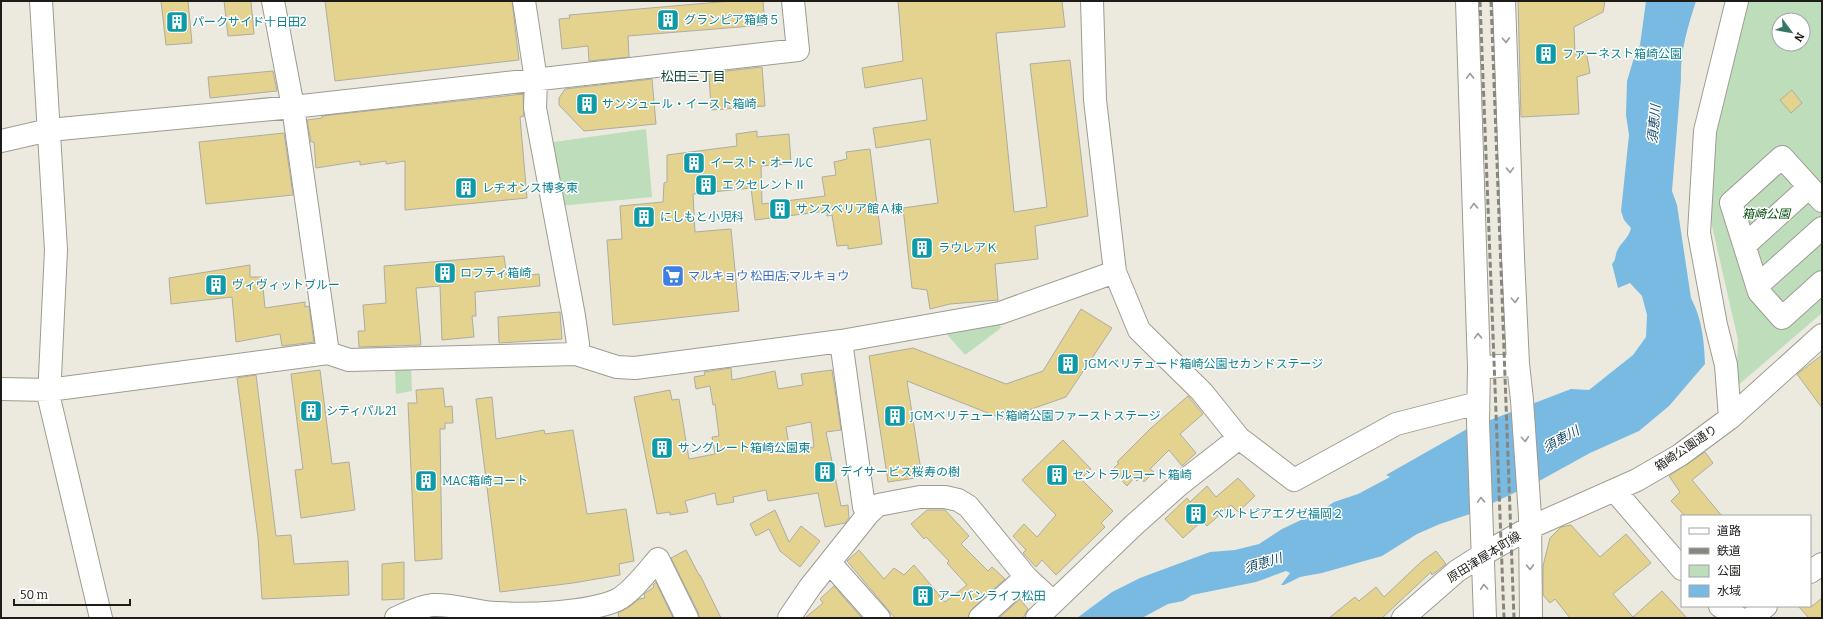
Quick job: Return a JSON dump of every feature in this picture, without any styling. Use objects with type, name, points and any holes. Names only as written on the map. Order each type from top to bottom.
[{"type":"street","points":[[41,1],[56,250],[49,398],[101,618]]},
{"type":"street","points":[[273,1],[293,107],[328,353]]},
{"type":"street","points":[[524,1],[536,80],[535,108],[574,316],[578,344],[576,354]]},
{"type":"street","points":[[1,141],[49,130],[293,107],[798,50],[793,1]]},
{"type":"street","points":[[1092,1],[1095,100],[1115,272],[1139,330],[1202,392],[1239,438],[1294,480],[1396,424],[1478,412]]},
{"type":"street","points":[[1467,1],[1479,368],[1478,412],[1485,618]]},
{"type":"street","points":[[1504,1],[1518,364],[1522,400],[1530,522],[1531,618]]},
{"type":"street","points":[[1730,418],[1726,365],[1716,325],[1699,233],[1705,131],[1737,1]]},
{"type":"street","points":[[1744,245],[1816,194],[1782,157],[1731,202],[1744,245],[1757,286],[1759,292],[1782,318],[1822,282]]},
{"type":"street","points":[[1757,286],[1822,228]]},
{"type":"street","points":[[1,389],[49,390],[328,353],[349,360],[576,354],[617,367],[635,368],[841,341],[1000,313],[1115,272]]},
{"type":"street","name":"箱崎公園通り","points":[[1530,522],[1614,491],[1680,455],[1730,418],[1822,336]]},
{"type":"street","points":[[841,341],[864,507],[869,513]]},
{"type":"street","points":[[1479,368],[1518,364]]},
{"type":"street","points":[[1037,618],[1180,484],[1239,438]]},
{"type":"street","points":[[1614,491],[1681,568]]},
{"type":"street","points":[[789,618],[810,587],[869,513],[878,505],[920,497],[945,497],[958,500],[968,506],[1026,578],[1053,602]]},
{"type":"street","name":"原田津屋本町線","points":[[1403,618],[1482,547],[1530,522]]},
{"type":"street","points":[[396,618],[432,605],[448,606],[495,614],[541,613],[595,606],[618,600],[633,587],[658,560],[686,618]]},
{"type":"street","points":[[830,563],[879,618]]},
{"type":"street","points":[[1811,571],[1822,564]]},
{"type":"street","points":[[980,618],[1026,578]]},
{"type":"street","points":[[1722,607],[1739,618]]},
{"type":"street","points":[[1751,618],[1765,607]]},
{"type":"green space","name":"箱崎公園","points":[[1748,1],[1822,1],[1822,313],[1736,387],[1738,340],[1710,217],[1715,139]]},
{"type":"green space","points":[[646,129],[652,197],[559,206],[547,143]]},
{"type":"green space","points":[[998,321],[1001,328],[965,355],[944,331]]},
{"type":"green space","points":[[411,367],[412,391],[396,394],[395,370]]},
{"type":"water","name":"須恵川","points":[[1646,1],[1696,1],[1683,49],[1672,191],[1677,205],[1691,298],[1698,314],[1702,330],[1705,364],[1669,406],[1639,431],[1590,453],[1541,480],[1470,514],[1440,524],[1417,534],[1382,556],[1322,573],[1300,577],[1284,585],[1281,585],[1290,573],[1286,571],[1256,582],[1192,595],[1183,601],[1168,604],[1142,618],[1077,618],[1112,592],[1140,578],[1210,552],[1235,550],[1259,544],[1282,529],[1322,510],[1334,502],[1358,494],[1390,477],[1386,475],[1467,429],[1571,389],[1589,390],[1633,355],[1646,337],[1647,315],[1642,296],[1630,283],[1618,288],[1612,264],[1616,253],[1629,235],[1631,228],[1624,220],[1621,211],[1629,135],[1626,115],[1627,81],[1640,45]]},
{"type":"building","name":"パークサイド十日田2","points":[[161,1],[188,1],[192,43],[166,45]]},
{"type":"building","points":[[224,1],[251,1],[254,34],[228,36]]},
{"type":"building","points":[[325,1],[512,1],[519,60],[335,81]]},
{"type":"building","name":"グランピア箱崎５","points":[[731,1],[763,1],[765,25],[628,36],[629,57],[589,61],[588,46],[562,49],[559,19],[570,18],[569,15]]},
{"type":"building","points":[[898,1],[1062,1],[1065,27],[996,33],[1014,212],[1047,207],[1030,64],[1070,60],[1088,216],[1035,226],[1038,259],[995,264],[998,300],[950,304],[930,309],[927,290],[912,288],[903,208],[938,203],[930,139],[876,148],[873,128],[927,120],[922,78],[865,88],[862,68],[903,61]]},
{"type":"building","name":"ファーネスト箱崎公園","points":[[1518,1],[1605,1],[1603,12],[1574,27],[1575,54],[1586,51],[1590,73],[1577,77],[1579,114],[1521,117]]},
{"type":"building","points":[[762,67],[765,106],[711,110],[709,73]]},
{"type":"building","points":[[273,71],[277,91],[210,98],[208,77]]},
{"type":"building","name":"サンジュール・イースト箱崎","points":[[652,79],[656,124],[584,131],[559,105],[559,98],[565,89]]},
{"type":"building","points":[[1792,90],[1802,103],[1791,113],[1780,100]]},
{"type":"building","points":[[523,94],[524,116],[520,117],[527,198],[405,210],[405,161],[386,164],[386,161],[360,165],[360,161],[316,168],[314,142],[311,142],[307,120],[322,118],[322,116]]},
{"type":"building","points":[[757,131],[757,137],[789,134],[791,164],[761,166],[762,204],[825,196],[822,177],[836,175],[834,162],[847,159],[846,152],[870,149],[882,244],[848,249],[848,245],[837,246],[832,215],[827,216],[827,211],[755,220],[751,188],[693,194],[695,232],[731,229],[739,311],[613,325],[607,240],[622,239],[620,206],[663,202],[664,183],[667,182],[667,155],[737,146],[736,134]]},
{"type":"building","points":[[284,133],[293,195],[206,204],[199,142]]},
{"type":"building","points":[[504,256],[507,278],[539,274],[540,286],[475,292],[476,316],[472,316],[474,337],[442,340],[440,286],[416,288],[421,345],[359,347],[358,331],[365,331],[363,305],[386,303],[384,266]]},
{"type":"building","points":[[250,265],[250,277],[262,277],[265,308],[305,302],[305,307],[309,306],[314,342],[282,346],[280,334],[236,342],[232,297],[171,304],[169,278]]},
{"type":"building","points":[[1081,309],[1112,328],[1066,397],[1003,419],[907,381],[922,477],[888,482],[869,356],[913,348],[1006,384],[1043,371]]},
{"type":"building","points":[[560,312],[562,339],[499,343],[498,317]]},
{"type":"building","points":[[1822,355],[1822,408],[1797,374]]},
{"type":"building","points":[[731,368],[732,380],[775,371],[778,389],[803,385],[801,374],[832,370],[841,430],[826,432],[841,506],[848,505],[849,518],[845,523],[825,527],[818,493],[768,501],[766,490],[733,497],[734,502],[717,505],[715,493],[685,501],[688,512],[670,515],[670,512],[657,514],[634,397],[670,390],[672,400],[679,399],[689,459],[715,454],[712,437],[719,436],[715,404],[713,405],[710,386],[696,389],[694,377],[705,375],[704,372]],"holes":[[[811,422],[814,447],[790,451],[786,427]]]},
{"type":"building","points":[[320,370],[332,464],[349,462],[355,510],[301,518],[295,470],[303,469],[291,374]]},
{"type":"building","points":[[256,375],[276,536],[291,535],[294,564],[348,561],[349,595],[262,599],[258,537],[237,378]]},
{"type":"building","name":"MAC箱崎コート","points":[[443,388],[445,407],[452,406],[453,423],[445,423],[445,429],[440,429],[442,559],[415,561],[408,403],[417,403],[416,390]]},
{"type":"building","points":[[1188,396],[1203,414],[1180,434],[1196,453],[1182,466],[1169,450],[1150,469],[1154,472],[1144,482],[1140,477],[1137,481],[1134,478],[1127,486],[1112,470],[1119,463],[1117,462],[1150,429]]},
{"type":"building","points":[[492,397],[496,439],[544,430],[545,434],[573,430],[587,514],[626,509],[634,561],[619,564],[620,575],[573,583],[500,592],[476,399]]},
{"type":"building","points":[[1063,440],[1091,469],[1081,479],[1113,511],[1101,523],[1105,527],[1056,575],[1042,560],[1036,567],[1023,553],[1026,550],[1013,536],[1024,524],[1037,537],[1056,515],[1022,480]]},
{"type":"building","points":[[1705,452],[1713,463],[1692,480],[1721,515],[1684,515],[1671,501],[1680,492],[1669,476]]},
{"type":"building","name":"ベルトピアエグゼ福岡２","points":[[1238,478],[1255,496],[1238,512],[1231,505],[1207,526],[1202,521],[1183,538],[1165,519],[1187,498],[1190,502],[1207,486],[1216,497]]},
{"type":"building","points":[[775,510],[789,542],[801,526],[820,541],[800,567],[780,551],[769,529],[756,536],[750,524]]},
{"type":"building","points":[[927,510],[945,510],[969,536],[961,544],[988,571],[992,567],[1005,579],[972,609],[968,618],[895,618],[847,561],[859,550],[884,579],[894,568],[904,575],[914,565],[945,602],[967,585],[947,563],[949,561],[926,537],[924,539],[911,524]]},
{"type":"building","points":[[1571,525],[1600,557],[1626,534],[1651,563],[1613,594],[1633,617],[1662,591],[1687,618],[1570,618],[1555,599],[1550,603],[1543,595],[1543,566],[1550,538],[1561,527]]},
{"type":"building","points":[[686,550],[721,618],[699,618],[698,612],[671,558]]},
{"type":"building","points":[[1436,551],[1446,564],[1432,575],[1431,572],[1382,618],[1329,618],[1355,597],[1359,601],[1376,587],[1384,597],[1422,561]]},
{"type":"building","points":[[404,562],[404,599],[382,600],[382,564]]},
{"type":"building","points":[[656,582],[673,618],[619,618],[618,613],[639,599],[645,598],[644,594],[654,587],[653,585]]},
{"type":"building","points":[[834,586],[861,617],[805,618],[823,603],[820,599]]},
{"type":"building","points":[[1822,598],[1822,618],[1809,618],[1799,607],[1812,606]]},
{"type":"building","points":[[1020,599],[1028,609],[1023,618],[999,618]]},
{"type":"railway","points":[[1480,1],[1504,618]]},
{"type":"railway","points":[[1491,1],[1514,618]]},
{"type":"place","name":"グランピア箱崎５","points":[[668,20]]},
{"type":"place","name":"パークサイド十日田2","points":[[177,22]]},
{"type":"place","name":"ファーネスト箱崎公園","points":[[1546,54]]},
{"type":"place","name":"サンジュール・イースト箱崎","points":[[587,104]]},
{"type":"place","name":"イースト・オールC","points":[[694,163]]},
{"type":"place","name":"エクセレントⅡ","points":[[706,185]]},
{"type":"place","name":"レヂオンス博多東","points":[[466,188]]},
{"type":"place","name":"サンスベリア館Ａ棟","points":[[780,209]]},
{"type":"place","name":"にしもと小児科","points":[[644,217]]},
{"type":"place","name":"ラウレアＫ","points":[[922,248]]},
{"type":"place","name":"ロフティ箱崎","points":[[445,273]]},
{"type":"place","name":"マルキョウ 松田店;マルキョウ","points":[[673,276]]},
{"type":"place","name":"ヴィヴィットブルー","points":[[216,285]]},
{"type":"place","name":"JGMベリテュード箱崎公園セカンドステージ","points":[[1068,364]]},
{"type":"place","name":"シティパル21","points":[[311,411]]},
{"type":"place","name":"JGMベリテュード箱崎公園ファーストステージ","points":[[895,416]]},
{"type":"place","name":"サングレート箱崎公園東","points":[[662,448]]},
{"type":"place","name":"デイサービス桜寿の樹","points":[[825,472]]},
{"type":"place","name":"セントラルコート箱崎","points":[[1057,475]]},
{"type":"place","name":"MAC箱崎コート","points":[[426,481]]},
{"type":"place","name":"ベルトピアエグゼ福岡２","points":[[1196,514]]},
{"type":"place","name":"アーバンライフ松田","points":[[923,596]]},
{"type":"district","name":"松田三丁目","points":[[693,76]]}]
